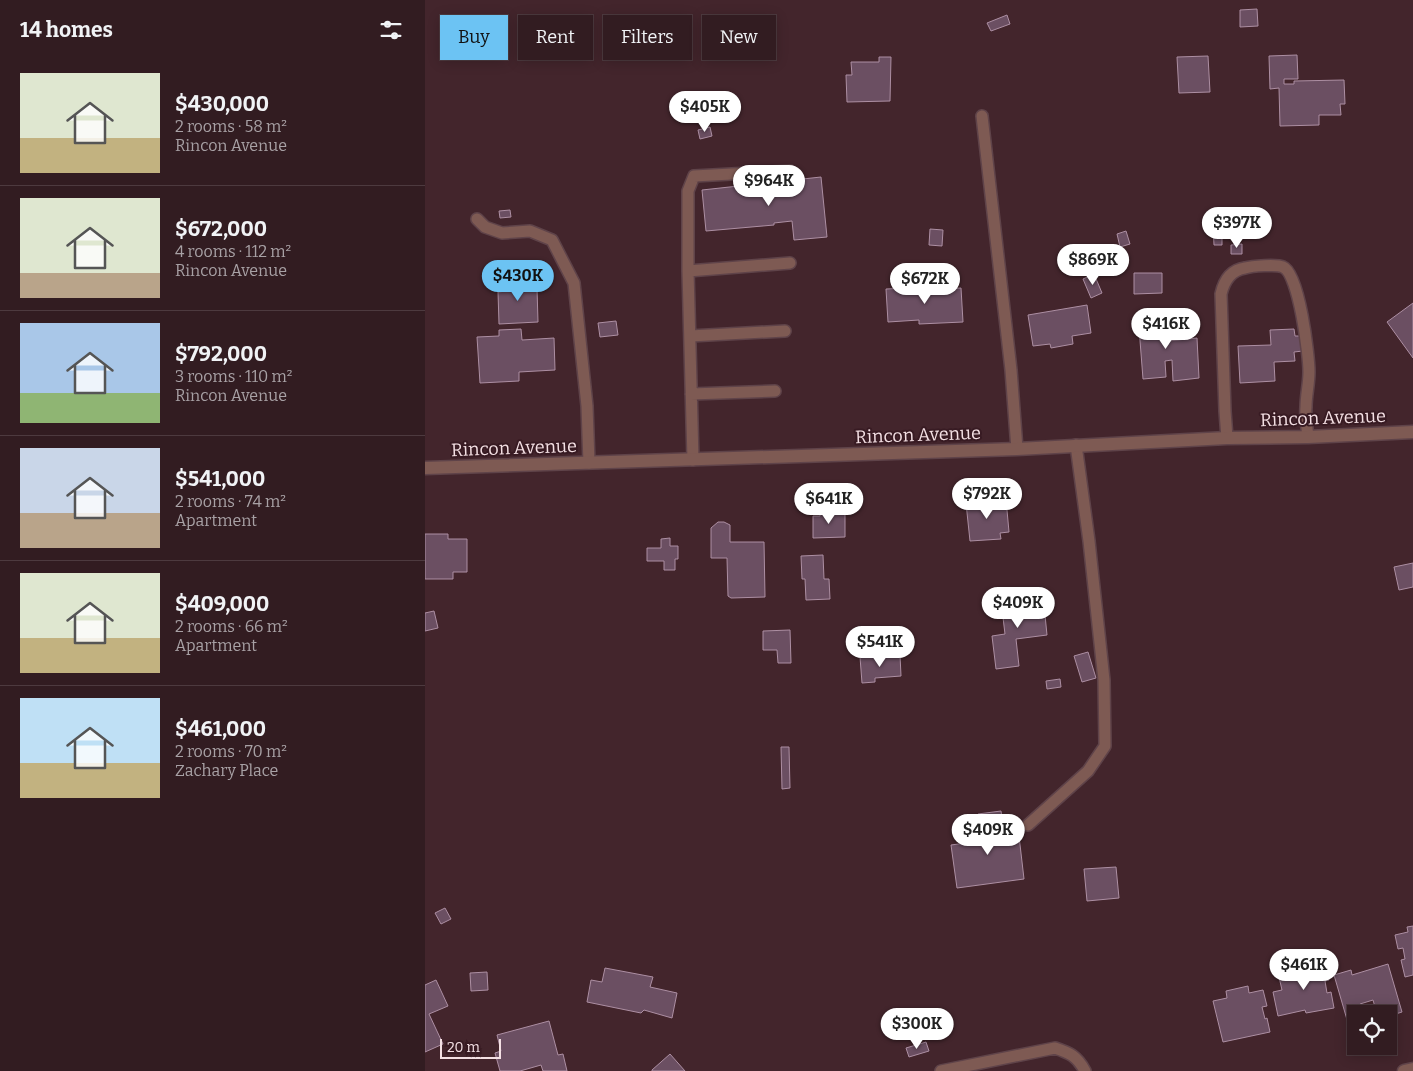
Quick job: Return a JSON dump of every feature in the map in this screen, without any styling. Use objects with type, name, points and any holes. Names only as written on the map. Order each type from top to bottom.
[{"type":"street","name":"Rincon Avenue","points":[[425,468],[1017,449],[1227,438],[1308,437],[1413,432]]},
{"type":"street","points":[[1404,1071],[1413,1069]]},
{"type":"lane","points":[[982,116],[1011,370],[1017,449]]},
{"type":"lane","points":[[693,460],[688,192],[694,176],[791,171]]},
{"type":"lane","points":[[477,219],[485,227],[502,232],[529,231],[552,240],[574,284],[587,406],[589,463]]},
{"type":"lane","points":[[688,271],[790,263]]},
{"type":"lane","points":[[1227,438],[1221,294],[1224,282],[1231,274],[1243,268],[1258,266],[1283,266],[1290,272],[1296,287],[1303,321],[1309,372],[1305,409],[1308,437]]},
{"type":"lane","points":[[690,336],[785,331]]},
{"type":"lane","points":[[691,394],[775,391]]},
{"type":"lane","points":[[1028,825],[1088,771],[1105,746],[1104,680],[1089,541],[1076,445]]},
{"type":"lane","points":[[941,1071],[1055,1048],[1069,1053],[1079,1060],[1085,1071]]},
{"type":"building","points":[[1257,9],[1258,26],[1240,27],[1240,10]]},
{"type":"building","points":[[1007,15],[1010,24],[991,31],[987,23]]},
{"type":"building","points":[[1297,55],[1298,79],[1284,79],[1284,84],[1294,84],[1294,81],[1344,80],[1345,104],[1340,104],[1341,115],[1319,115],[1319,125],[1280,126],[1279,88],[1270,89],[1269,56]]},
{"type":"building","points":[[1208,56],[1210,92],[1179,93],[1177,57]]},
{"type":"building","points":[[879,57],[891,57],[890,101],[847,102],[846,75],[852,75],[851,62],[879,62]]},
{"type":"building","points":[[710,127],[712,136],[700,139],[698,130]]},
{"type":"building","points":[[821,177],[827,237],[794,240],[792,221],[774,223],[774,225],[706,231],[702,190]]},
{"type":"building","points":[[510,210],[511,217],[500,218],[499,211]]},
{"type":"building","points":[[1256,217],[1257,225],[1237,227],[1236,219]]},
{"type":"building","points":[[1213,226],[1222,226],[1222,245],[1214,245]]},
{"type":"building","points":[[930,229],[943,230],[942,246],[929,245]]},
{"type":"building","points":[[1126,231],[1130,244],[1120,247],[1117,234]]},
{"type":"building","points":[[1242,244],[1242,254],[1231,254],[1231,245]]},
{"type":"building","points":[[1134,273],[1162,273],[1162,293],[1134,294]]},
{"type":"building","points":[[1094,274],[1102,293],[1091,298],[1083,279]]},
{"type":"building","points":[[529,276],[529,289],[537,288],[538,322],[499,324],[498,292],[506,291],[506,277]]},
{"type":"building","points":[[930,287],[930,290],[961,288],[963,322],[919,324],[919,320],[888,322],[886,289]]},
{"type":"building","points":[[1413,303],[1413,358],[1387,322]]},
{"type":"building","points":[[1087,305],[1091,333],[1072,336],[1073,344],[1051,348],[1050,344],[1033,346],[1028,315]]},
{"type":"building","points":[[1166,313],[1168,341],[1197,338],[1199,378],[1173,381],[1172,360],[1165,361],[1166,377],[1143,379],[1138,315]]},
{"type":"building","points":[[616,321],[618,335],[600,337],[598,323]]},
{"type":"building","points":[[521,329],[522,340],[554,338],[555,370],[519,372],[519,381],[480,383],[477,337],[499,336],[499,330]]},
{"type":"building","points":[[1294,329],[1295,336],[1302,336],[1303,351],[1294,352],[1295,361],[1274,362],[1275,381],[1240,383],[1238,346],[1271,345],[1270,330]]},
{"type":"building","points":[[1006,499],[1009,532],[1000,533],[1001,539],[970,541],[966,503]]},
{"type":"building","points":[[845,511],[845,537],[813,538],[813,516],[820,516],[820,512]]},
{"type":"building","points":[[718,522],[730,525],[730,542],[764,542],[765,597],[731,598],[728,596],[727,558],[711,558],[711,528]]},
{"type":"building","points":[[425,534],[448,534],[448,539],[467,539],[467,572],[453,572],[453,579],[425,579]]},
{"type":"building","points":[[670,538],[670,546],[678,546],[678,559],[675,559],[675,570],[664,570],[664,561],[647,561],[647,548],[661,548],[661,539]]},
{"type":"building","points":[[823,555],[824,579],[829,579],[830,599],[806,600],[805,579],[802,579],[801,556]]},
{"type":"building","points":[[1413,563],[1413,587],[1399,590],[1394,567]]},
{"type":"building","points":[[1041,596],[1043,607],[1038,607],[1039,616],[1045,615],[1047,635],[1016,639],[1019,666],[996,669],[992,636],[1005,634],[1001,601]]},
{"type":"building","points":[[434,611],[438,628],[425,631],[425,613]]},
{"type":"building","points":[[790,630],[791,663],[778,663],[777,650],[763,650],[763,631]]},
{"type":"building","points":[[1088,652],[1096,678],[1082,682],[1074,656]]},
{"type":"building","points":[[900,655],[901,676],[875,678],[875,682],[862,683],[860,657]]},
{"type":"building","points":[[1060,679],[1061,687],[1047,689],[1046,681]]},
{"type":"building","points":[[781,747],[789,747],[790,788],[782,789]]},
{"type":"building","points":[[1001,811],[1005,838],[1019,836],[1024,879],[957,888],[951,845],[981,841],[978,814]]},
{"type":"building","points":[[1116,867],[1119,898],[1087,901],[1084,869]]},
{"type":"building","points":[[445,908],[451,919],[441,924],[435,913]]},
{"type":"building","points":[[1413,926],[1413,975],[1405,977],[1401,960],[1405,959],[1403,948],[1398,949],[1395,935],[1408,932],[1407,927]]},
{"type":"building","points":[[1308,961],[1310,969],[1326,966],[1329,980],[1325,981],[1327,993],[1331,992],[1334,1008],[1306,1013],[1305,1010],[1278,1016],[1273,992],[1282,990],[1279,977],[1292,974],[1290,965]]},
{"type":"building","points":[[1388,964],[1402,1012],[1397,1014],[1397,1005],[1374,1005],[1373,1000],[1360,1005],[1347,1005],[1347,1020],[1334,975],[1351,970],[1352,975]]},
{"type":"building","points":[[605,968],[653,977],[650,987],[677,993],[672,1018],[644,1010],[641,1013],[587,1002],[591,980],[602,982]]},
{"type":"building","points":[[487,972],[488,990],[471,991],[470,973]]},
{"type":"building","points":[[436,980],[448,1006],[429,1014],[443,1044],[425,1052],[425,985]]},
{"type":"building","points":[[1248,986],[1249,993],[1263,990],[1267,1006],[1262,1007],[1270,1032],[1223,1042],[1213,1001],[1227,998],[1226,991]]},
{"type":"building","points":[[549,1021],[558,1055],[563,1054],[567,1071],[543,1071],[541,1065],[520,1071],[500,1071],[495,1053],[501,1051],[497,1035]]},
{"type":"building","points":[[926,1042],[929,1051],[909,1057],[906,1048]]},
{"type":"building","points":[[670,1054],[685,1071],[652,1071],[652,1070]]}]
